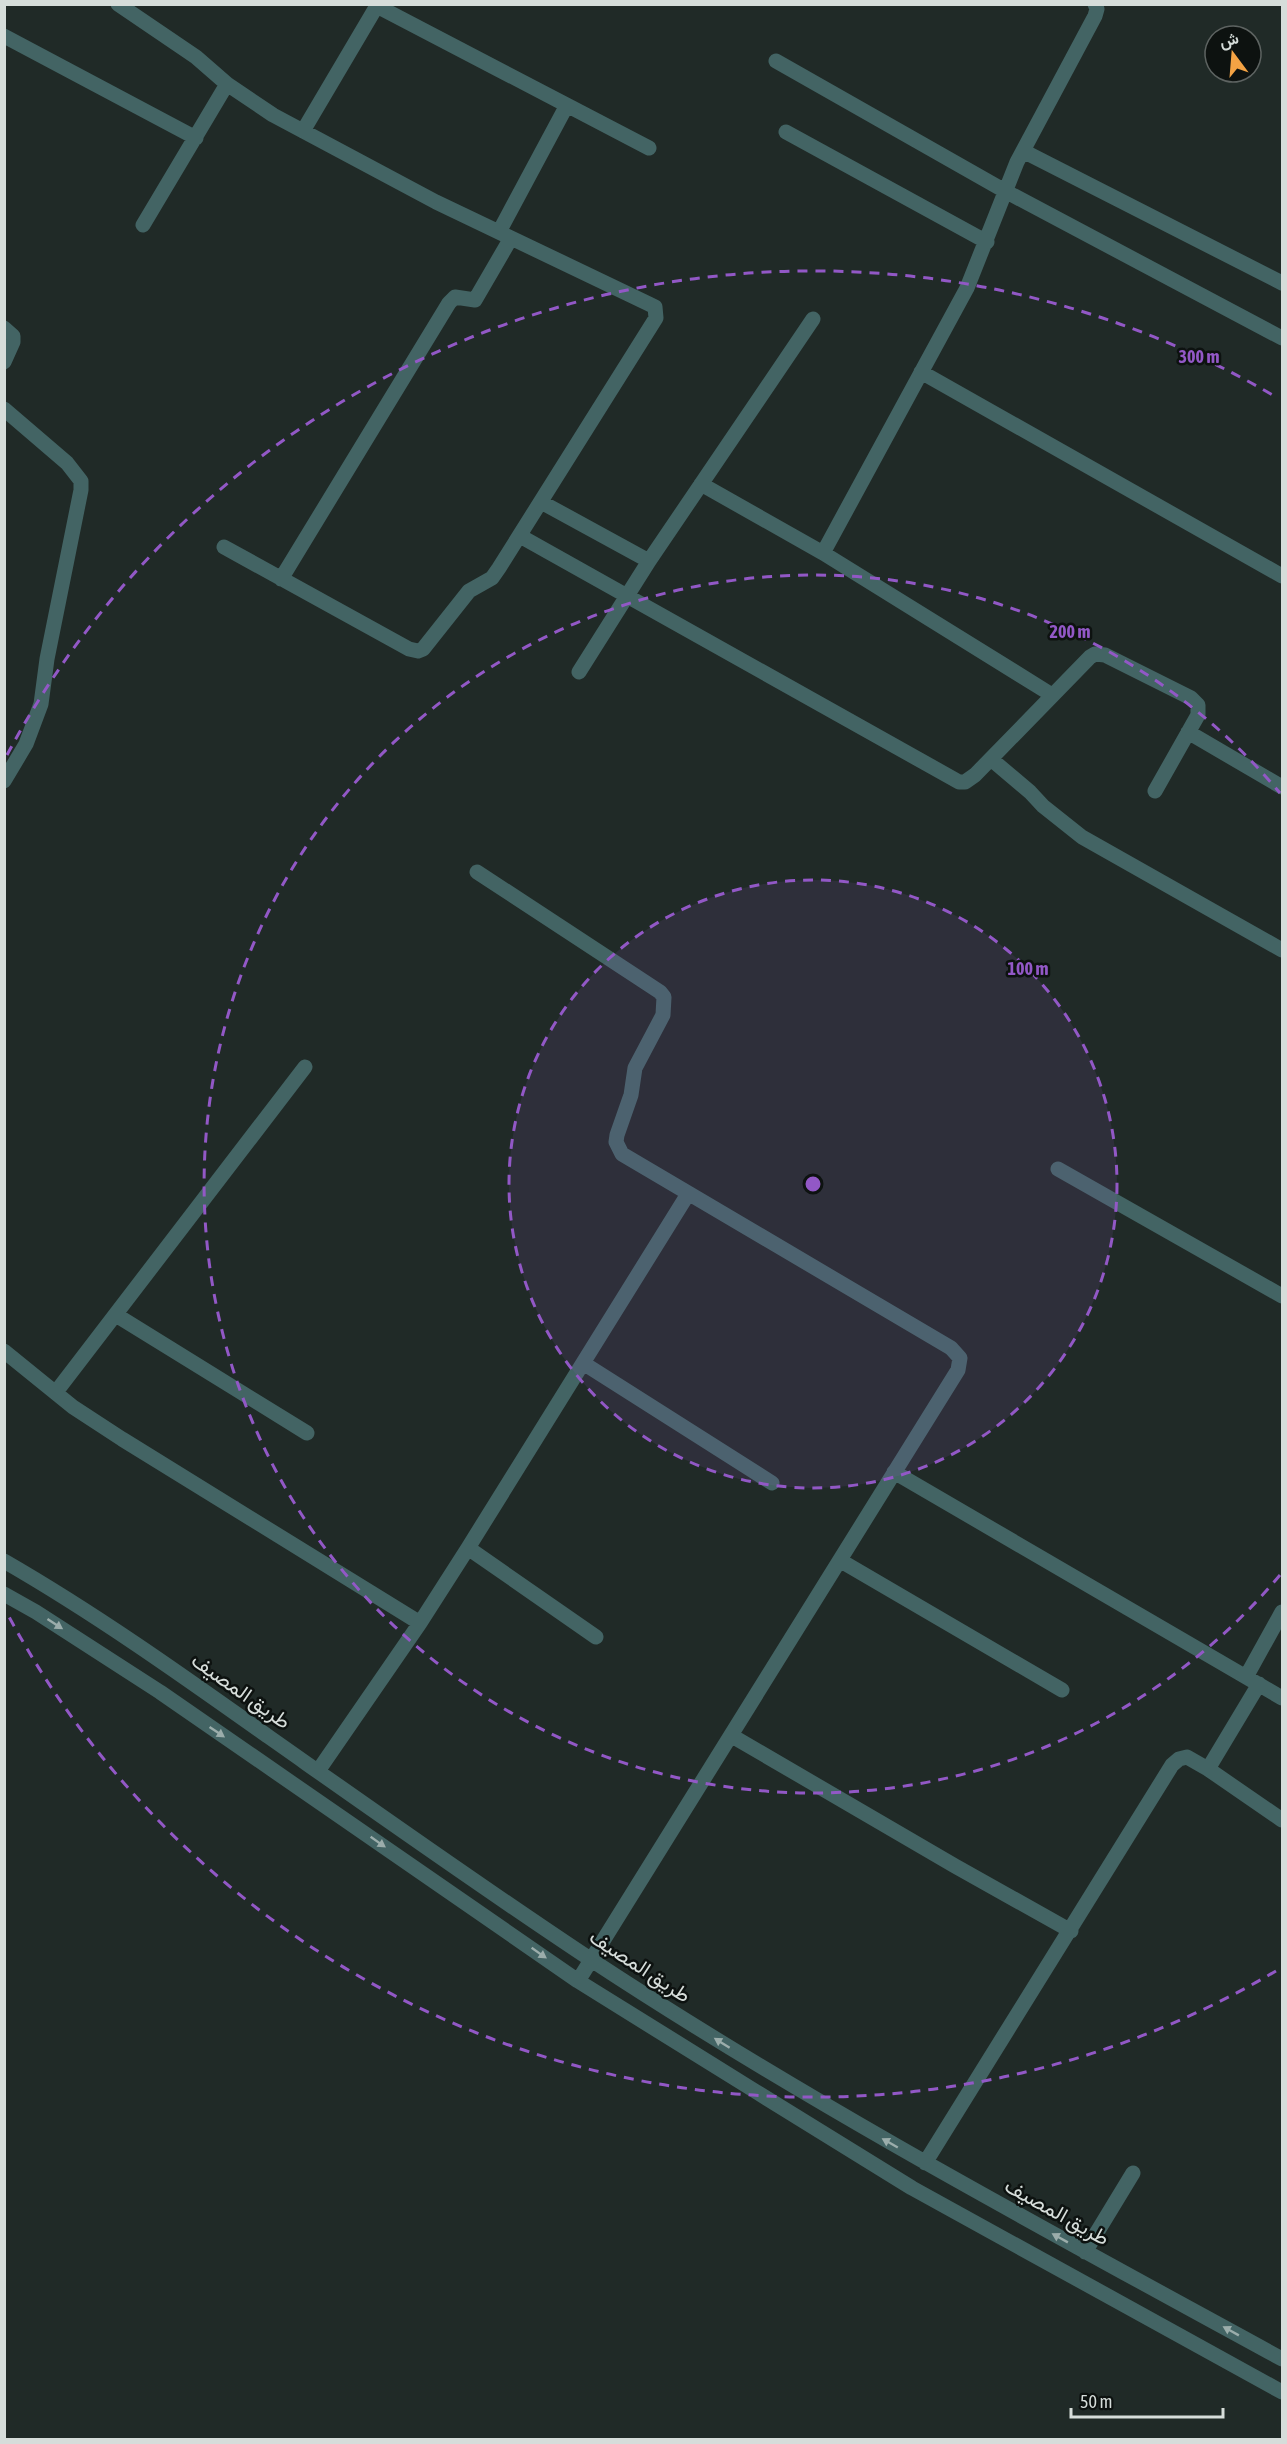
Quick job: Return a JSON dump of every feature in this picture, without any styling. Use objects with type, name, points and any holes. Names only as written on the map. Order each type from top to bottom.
[{"type":"street","points":[[118,4],[196,57],[227,84],[273,115],[436,202],[655,307],[657,312],[656,318],[492,578],[469,591],[423,649],[418,651],[409,649],[224,547]]},
{"type":"street","points":[[823,553],[967,288],[1023,151],[1095,16],[1097,9],[1095,4]]},
{"type":"street","points":[[303,131],[377,5],[649,148]]},
{"type":"street","points":[[4,36],[196,138]]},
{"type":"street","points":[[776,62],[1005,191],[1282,338]]},
{"type":"street","points":[[143,225],[227,84]]},
{"type":"street","points":[[281,579],[449,303],[455,297],[475,300],[567,105]]},
{"type":"street","points":[[786,132],[987,242]]},
{"type":"street","points":[[1023,151],[1282,284]]},
{"type":"street","points":[[579,672],[649,561],[813,319]]},
{"type":"street","points":[[4,328],[13,336],[13,342],[4,362]]},
{"type":"street","points":[[921,372],[1282,576]]},
{"type":"street","points":[[4,409],[68,463],[81,481],[81,490],[46,659],[41,704],[26,744],[4,781]]},
{"type":"street","points":[[702,484],[823,553],[1052,695]]},
{"type":"street","points":[[541,502],[649,561]]},
{"type":"street","points":[[520,536],[959,782],[970,780],[1090,657],[1101,654],[1195,701],[1199,710],[1155,791]]},
{"type":"street","points":[[1188,732],[1282,787]]},
{"type":"street","points":[[991,759],[1043,806],[1082,837],[1282,950]]},
{"type":"street","points":[[477,872],[660,992],[664,997],[663,1015],[635,1068],[631,1095],[616,1142],[622,1154],[957,1352],[960,1364],[841,1561],[579,1981]]},
{"type":"street","points":[[56,1392],[305,1067]]},
{"type":"street","points":[[1058,1169],[1282,1296]]},
{"type":"street","points":[[318,1771],[420,1623],[688,1194]]},
{"type":"street","points":[[116,1315],[307,1433]]},
{"type":"street","points":[[4,1351],[73,1407],[170,1470],[420,1623]]},
{"type":"street","points":[[583,1363],[772,1483]]},
{"type":"street","points":[[894,1472],[1282,1698]]},
{"type":"street","points":[[468,1548],[596,1637]]},
{"type":"street","name":"طريق المصيف","points":[[4,1561],[54,1590],[167,1665],[592,1960],[767,2072],[925,2163],[1282,2360]]},
{"type":"street","points":[[841,1561],[1062,1690]]},
{"type":"street","points":[[4,1594],[160,1692],[579,1981],[912,2188],[1282,2392]]},
{"type":"street","points":[[1208,1769],[1252,1681],[1282,1612]]},
{"type":"street","points":[[732,1736],[1071,1931]]},
{"type":"street","points":[[925,2163],[1172,1766],[1179,1759],[1187,1756],[1282,1820]]},
{"type":"street","points":[[1085,2252],[1132,2173]]}]
